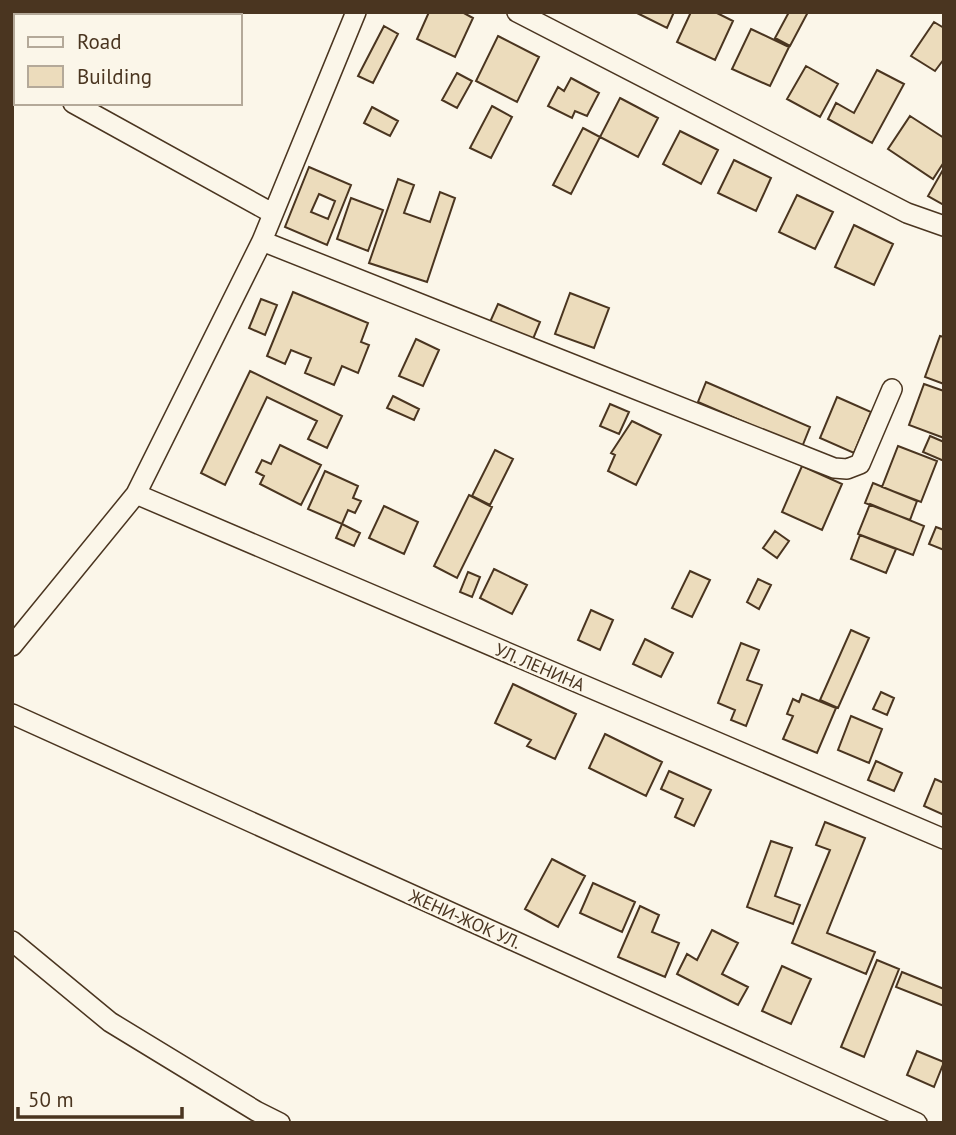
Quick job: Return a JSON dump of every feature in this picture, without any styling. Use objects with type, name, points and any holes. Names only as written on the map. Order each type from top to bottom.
[{"type":"street","points":[[12,646],[136,494],[262,241],[356,12]]},
{"type":"street","points":[[517,12],[907,213],[944,226]]},
{"type":"street","points":[[77,105],[272,214]]},
{"type":"street","points":[[262,241],[834,468],[847,469],[860,464],[892,389]]},
{"type":"street","name":"УЛ. ЛЕНИНА","points":[[136,494],[944,839]]},
{"type":"street","name":"ЖЕНИ-ЖОК УЛ.","points":[[12,714],[917,1123]]},
{"type":"street","points":[[12,941],[110,1022],[251,1117],[280,1123]]},
{"type":"building","points":[[429,12],[462,12],[473,18],[455,57],[417,39]]},
{"type":"building","points":[[635,12],[674,12],[667,28]]},
{"type":"building","points":[[691,12],[715,12],[733,21],[715,60],[677,42]]},
{"type":"building","points":[[789,12],[808,12],[790,46],[775,38]]},
{"type":"building","points":[[934,22],[944,28],[944,59],[935,71],[911,56]]},
{"type":"building","points":[[384,26],[398,34],[373,83],[358,76]]},
{"type":"building","points":[[751,29],[789,47],[770,86],[732,69]]},
{"type":"building","points":[[498,36],[539,57],[517,102],[476,81]]},
{"type":"building","points":[[806,66],[838,84],[820,117],[787,99]]},
{"type":"building","points":[[877,70],[904,84],[872,143],[828,119],[836,103],[854,113]]},
{"type":"building","points":[[457,73],[472,81],[457,108],[442,100]]},
{"type":"building","points":[[571,78],[599,93],[587,116],[575,111],[572,118],[548,106],[558,87],[564,91]]},
{"type":"building","points":[[620,98],[658,118],[638,157],[600,137]]},
{"type":"building","points":[[492,106],[512,117],[491,158],[470,148]]},
{"type":"building","points":[[372,107],[398,121],[390,136],[364,123]]},
{"type":"building","points":[[910,116],[944,138],[944,162],[933,179],[888,149]]},
{"type":"building","points":[[583,128],[600,137],[571,194],[553,185]]},
{"type":"building","points":[[680,131],[718,150],[701,184],[663,164]]},
{"type":"building","points":[[734,160],[771,178],[756,211],[718,193]]},
{"type":"building","points":[[309,167],[351,185],[327,245],[285,227]],"holes":[[[319,194],[335,201],[328,219],[311,212]]]},
{"type":"building","points":[[944,168],[944,205],[928,196]]},
{"type":"building","points":[[398,179],[414,185],[404,213],[430,222],[440,192],[455,198],[427,282],[369,263]]},
{"type":"building","points":[[797,195],[833,212],[815,249],[779,232]]},
{"type":"building","points":[[351,198],[383,210],[368,251],[337,239]]},
{"type":"building","points":[[854,225],[893,244],[874,285],[835,267]]},
{"type":"building","points":[[293,292],[368,323],[361,342],[369,345],[358,373],[342,366],[334,385],[305,373],[311,358],[291,350],[285,364],[267,356]]},
{"type":"building","points":[[570,293],[609,308],[594,348],[555,334]]},
{"type":"building","points":[[261,299],[277,305],[265,335],[249,328]]},
{"type":"building","points":[[498,304],[540,322],[533,339],[490,322]]},
{"type":"building","points":[[940,336],[944,337],[944,384],[925,377]]},
{"type":"building","points":[[416,339],[439,350],[423,386],[399,376]]},
{"type":"building","points":[[250,371],[342,416],[327,448],[308,439],[317,421],[267,397],[225,485],[201,473]]},
{"type":"building","points":[[706,382],[810,427],[802,447],[698,402]]},
{"type":"building","points":[[924,384],[944,391],[944,438],[909,425]]},
{"type":"building","points":[[393,396],[419,409],[414,420],[387,408]]},
{"type":"building","points":[[837,397],[871,412],[854,453],[820,438]]},
{"type":"building","points":[[610,404],[629,412],[619,434],[600,426]]},
{"type":"building","points":[[632,421],[661,435],[636,485],[608,471],[615,455],[611,453]]},
{"type":"building","points":[[930,436],[944,442],[944,461],[923,452]]},
{"type":"building","points":[[280,445],[321,465],[301,505],[260,484],[264,476],[256,472],[262,460],[271,464]]},
{"type":"building","points":[[898,446],[937,461],[921,502],[882,487]]},
{"type":"building","points":[[495,450],[513,459],[490,505],[472,496]]},
{"type":"building","points":[[802,466],[842,484],[822,530],[782,512]]},
{"type":"building","points":[[325,471],[358,486],[353,498],[361,501],[355,513],[348,510],[342,524],[308,509]]},
{"type":"building","points":[[873,483],[917,501],[910,520],[865,503]]},
{"type":"building","points":[[469,495],[492,507],[457,578],[434,566]]},
{"type":"building","points":[[870,504],[924,526],[913,555],[858,534]]},
{"type":"building","points":[[384,506],[418,522],[404,554],[369,538]]},
{"type":"building","points":[[342,524],[360,533],[354,546],[336,538]]},
{"type":"building","points":[[936,527],[944,530],[944,550],[929,544]]},
{"type":"building","points":[[775,531],[789,541],[777,558],[763,548]]},
{"type":"building","points":[[860,535],[896,549],[886,573],[851,559]]},
{"type":"building","points":[[494,569],[527,585],[512,614],[480,598]]},
{"type":"building","points":[[690,571],[710,580],[692,617],[672,608]]},
{"type":"building","points":[[468,572],[480,577],[472,597],[460,592]]},
{"type":"building","points":[[758,579],[771,585],[759,609],[747,602]]},
{"type":"building","points":[[591,610],[613,620],[600,650],[578,640]]},
{"type":"building","points":[[851,630],[869,638],[838,708],[820,700]]},
{"type":"building","points":[[645,639],[673,653],[661,677],[633,664]]},
{"type":"building","points":[[741,643],[759,650],[747,680],[762,685],[746,726],[731,720],[735,710],[718,703]]},
{"type":"building","points":[[513,684],[576,714],[555,759],[527,746],[531,740],[495,723]]},
{"type":"building","points":[[881,692],[894,698],[887,715],[873,709]]},
{"type":"building","points":[[802,694],[836,708],[817,753],[783,739],[793,716],[787,714],[793,699],[799,702]]},
{"type":"building","points":[[851,716],[882,729],[869,763],[838,750]]},
{"type":"building","points":[[605,734],[662,762],[646,796],[589,768]]},
{"type":"building","points":[[876,761],[902,773],[894,791],[868,780]]},
{"type":"building","points":[[669,771],[711,790],[694,826],[675,817],[683,799],[661,789]]},
{"type":"building","points":[[935,779],[944,783],[944,815],[924,806]]},
{"type":"building","points":[[825,822],[865,838],[827,933],[875,952],[866,974],[792,943],[830,850],[816,845]]},
{"type":"building","points":[[771,841],[792,848],[775,896],[800,905],[793,924],[747,907]]},
{"type":"building","points":[[552,859],[585,876],[558,927],[525,909]]},
{"type":"building","points":[[593,883],[635,902],[622,932],[580,913]]},
{"type":"building","points":[[640,906],[659,915],[652,932],[679,943],[665,977],[618,957]]},
{"type":"building","points":[[712,930],[738,943],[722,974],[748,987],[738,1005],[677,974],[687,954],[697,960]]},
{"type":"building","points":[[877,960],[899,969],[864,1057],[841,1047]]},
{"type":"building","points":[[782,966],[811,979],[791,1024],[762,1011]]},
{"type":"building","points":[[902,972],[944,989],[944,1006],[896,987]]},
{"type":"building","points":[[917,1051],[944,1062],[934,1087],[907,1075]]}]
